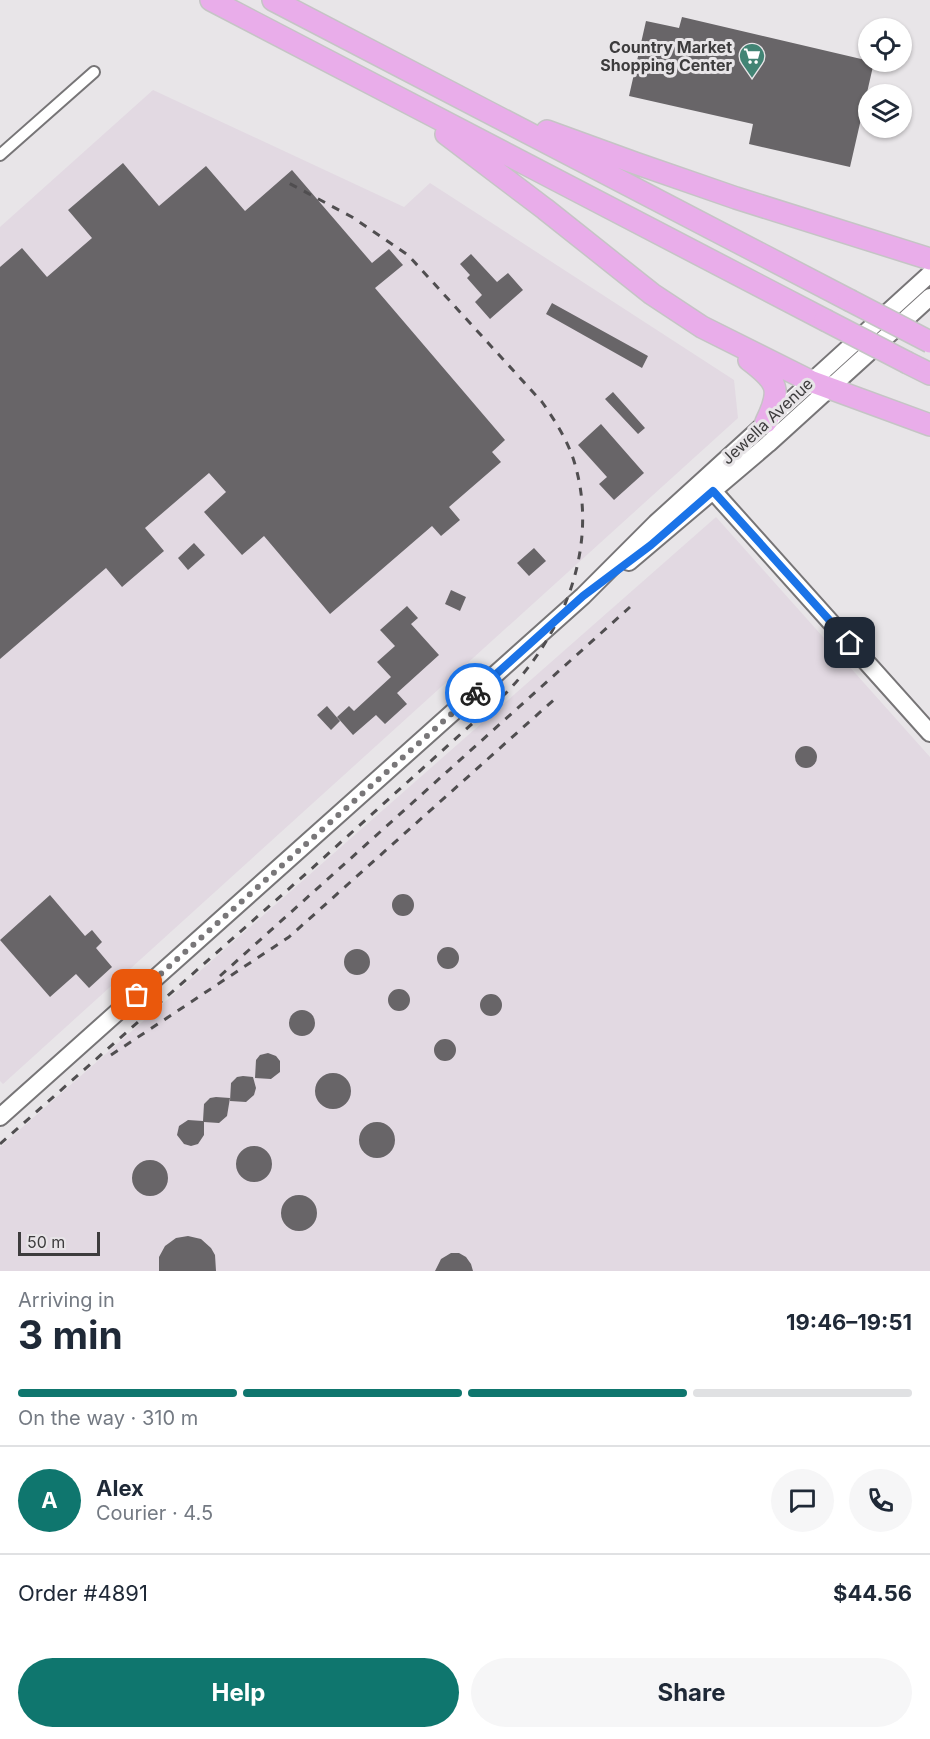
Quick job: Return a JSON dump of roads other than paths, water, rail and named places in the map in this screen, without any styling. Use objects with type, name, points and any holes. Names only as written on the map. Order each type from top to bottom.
[{"type":"highway","points":[[211,0],[930,374]]},
{"type":"highway","points":[[273,0],[930,342]]},
{"type":"highway","points":[[384,90],[476,156],[652,294],[750,361],[773,381],[775,401],[766,422]]},
{"type":"highway","points":[[483,109],[736,198],[930,259]]},
{"type":"highway","points":[[702,327],[820,385],[930,425]]},
{"type":"main road","name":"Jewella Avenue","points":[[708,486],[820,385],[930,274]]},
{"type":"main road","name":"Jewella Avenue","points":[[0,1117],[583,596],[651,545],[766,422],[820,385],[930,297]]},
{"type":"main road","points":[[708,486],[930,732]]},
{"type":"street","points":[[0,155],[94,72]]},
{"type":"railway","points":[[0,1144],[505,694],[545,643],[572,585],[580,554],[583,522],[581,490],[570,451],[542,402],[408,255],[352,217],[283,180]]},
{"type":"railway","points":[[220,976],[630,607]]},
{"type":"railway","points":[[111,1055],[289,937],[557,697]]},
{"type":"place","name":"Country Market Shopping Center","points":[[752,79]]}]
